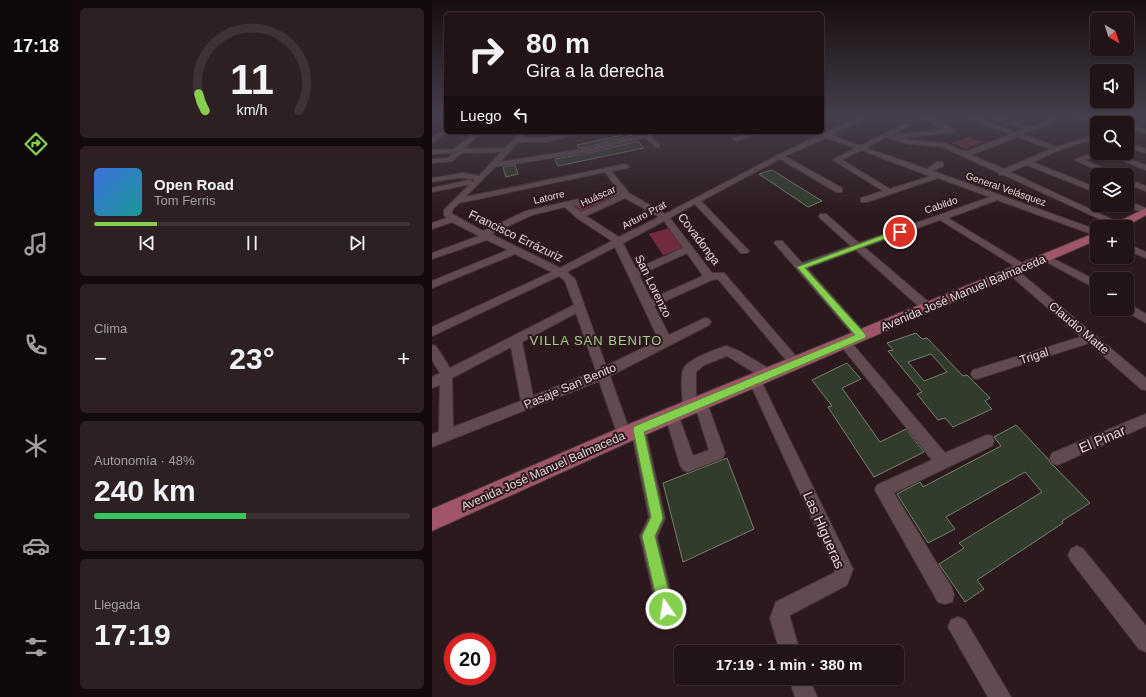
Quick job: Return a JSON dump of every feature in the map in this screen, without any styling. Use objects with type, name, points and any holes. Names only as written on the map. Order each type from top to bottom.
[{"type":"main road","points":[[1129,220],[1146,211]]},
{"type":"main road","name":"Avenida José Manuel Balmaceda","points":[[432,520],[631,432],[1018,270],[1090,237]]},
{"type":"street","points":[[432,152],[506,150]]},
{"type":"street","name":"Francisco Errázuriz","points":[[506,150],[477,182],[450,207],[448,212],[453,219],[560,272],[570,279],[603,374],[631,432],[657,518],[648,536],[666,609]]},
{"type":"street","points":[[493,165],[578,155],[598,150]]},
{"type":"street","name":"Arturo Prat","points":[[432,332],[560,272],[792,150]]},
{"type":"street","points":[[856,150],[837,160],[890,192]]},
{"type":"street","name":"General Velásquez","points":[[863,150],[1090,231]]},
{"type":"street","points":[[953,150],[1105,220]]},
{"type":"street","points":[[964,155],[978,150]]},
{"type":"street","points":[[1002,173],[1054,150]]},
{"type":"street","points":[[432,161],[450,160],[458,151]]},
{"type":"street","points":[[780,156],[839,190]]},
{"type":"street","points":[[1090,156],[1078,160],[1097,168]]},
{"type":"street","points":[[1125,160],[1146,168]]},
{"type":"street","points":[[1027,162],[1090,188]]},
{"type":"street","points":[[926,172],[940,164]]},
{"type":"street","points":[[456,201],[624,166]]},
{"type":"street","name":"Covadonga","points":[[606,169],[624,193],[665,217],[709,277],[716,274],[721,276],[796,364]]},
{"type":"street","points":[[432,180],[472,176],[477,177],[477,182]]},
{"type":"street","points":[[864,200],[938,176]]},
{"type":"street","points":[[432,190],[477,182]]},
{"type":"street","points":[[432,194],[477,182]]},
{"type":"street","points":[[1134,184],[1146,188]]},
{"type":"street","name":"Latorre","points":[[432,256],[486,235],[529,213],[624,193]]},
{"type":"street","name":"Huáscar","points":[[580,216],[624,193]]},
{"type":"street","name":"Cabildo","points":[[800,267],[998,197]]},
{"type":"street","points":[[696,201],[744,251]]},
{"type":"street","points":[[566,204],[580,216],[613,237],[617,242]]},
{"type":"street","points":[[1134,206],[1146,211]]},
{"type":"street","points":[[823,216],[928,308]]},
{"type":"street","name":"Claudio Matte","points":[[941,217],[1018,270],[1091,338],[1146,384]]},
{"type":"street","points":[[432,226],[453,219]]},
{"type":"street","name":"San Lorenzo","points":[[617,242],[666,342]]},
{"type":"street","points":[[779,243],[862,336]]},
{"type":"street","points":[[633,274],[689,249]]},
{"type":"street","points":[[432,285],[516,250]]},
{"type":"street","points":[[1134,250],[1146,255]]},
{"type":"street","points":[[1046,258],[1054,264],[1090,281]]},
{"type":"street","points":[[648,305],[709,277]]},
{"type":"street","points":[[432,383],[580,307]]},
{"type":"street","points":[[1134,311],[1146,319]]},
{"type":"street","name":"Pasaje San Benito","points":[[432,441],[603,374],[705,322]]},
{"type":"street","name":"Trigal","points":[[977,374],[1091,338]]},
{"type":"street","points":[[516,340],[528,404]]},
{"type":"street","points":[[845,343],[942,461]]},
{"type":"street","points":[[432,349],[444,368],[446,376],[446,436]]},
{"type":"street","points":[[672,415],[688,465],[718,453],[696,406],[689,373],[690,369],[700,362],[726,351],[735,354],[762,378]]},
{"type":"street","name":"Las Higueras","points":[[762,378],[844,569],[844,574],[841,579],[783,609],[780,618],[788,645]]},
{"type":"street","name":"El Pinar","points":[[1057,458],[1146,420]]},
{"type":"street","points":[[945,595],[883,490],[987,440]]},
{"type":"street","points":[[1077,555],[1146,642]]},
{"type":"street","points":[[958,627],[1000,697]]},
{"type":"street","points":[[802,685],[806,697]]},
{"type":"shaded area","points":[[620,194],[621,196],[581,214],[572,205]]},
{"type":"shaded area","points":[[669,228],[684,248],[663,255],[649,234]]},
{"type":"building","points":[[603,150],[637,150],[558,166],[555,159]]},
{"type":"building","points":[[515,165],[518,174],[506,177],[503,167]]},
{"type":"building","points":[[772,170],[822,201],[808,207],[759,174]]},
{"type":"building","points":[[916,333],[922,339],[927,338],[963,376],[967,375],[990,398],[985,401],[992,409],[953,427],[945,418],[938,420],[917,394],[922,392],[888,351],[893,350],[887,343]],"holes":[[[931,354],[947,372],[924,381],[908,362]]]},
{"type":"building","points":[[847,363],[861,379],[842,388],[880,442],[906,429],[924,452],[874,477],[828,407],[832,406],[812,380]]},
{"type":"building","points":[[1016,425],[1051,464],[1090,503],[1062,521],[1063,523],[977,580],[984,589],[965,602],[939,564],[964,548],[959,543],[1042,492],[1025,472],[946,517],[955,529],[928,543],[897,494],[920,482],[923,487],[1001,446],[994,437]]},
{"type":"building","points":[[727,458],[754,529],[683,562],[663,483]]},
{"type":"district","name":"VILLA SAN BENITO","points":[[596,340]]},
{"type":"route","points":[[666,609],[648,536],[657,518],[638,429],[862,336],[800,267],[900,232]]}]
